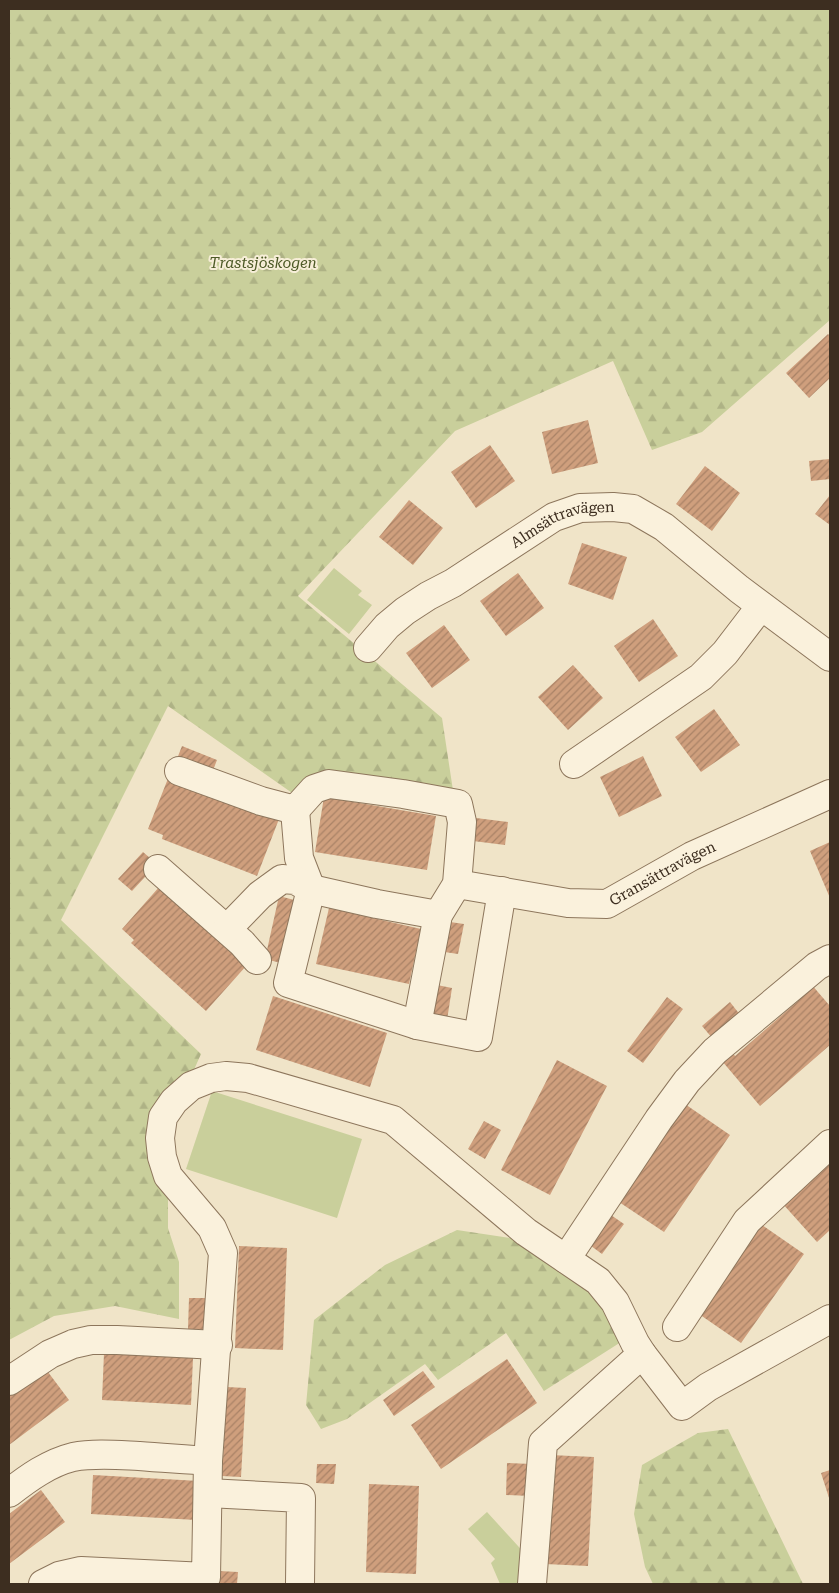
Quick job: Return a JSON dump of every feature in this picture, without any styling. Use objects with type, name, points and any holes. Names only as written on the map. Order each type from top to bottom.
[{"type":"street","name":"Almsättravägen","points":[[368,648],[387,626],[405,611],[453,583],[554,517],[580,508],[613,507],[633,509],[664,527],[761,606],[830,657]]},
{"type":"street","points":[[574,764],[701,678],[725,653],[761,606]]},
{"type":"street","points":[[179,772],[261,801],[295,810]]},
{"type":"street","points":[[417,1025],[438,915],[457,884],[462,822],[458,804],[329,784],[314,789],[295,810],[299,858],[311,889],[288,984],[417,1025],[478,1037],[502,891]]},
{"type":"street","name":"Gransättravägen","points":[[457,884],[568,903],[607,904],[692,856],[830,794]]},
{"type":"street","points":[[158,869],[227,929],[257,960]]},
{"type":"street","points":[[227,929],[260,895],[282,879],[295,880],[311,889],[438,915]]},
{"type":"street","points":[[566,1259],[659,1119],[687,1081],[715,1051],[817,966],[830,959]]},
{"type":"street","points":[[43,1584],[59,1576],[81,1571],[206,1577],[208,1461],[224,1253],[212,1228],[168,1176],[162,1157],[160,1138],[163,1117],[174,1101],[191,1086],[211,1078],[226,1076],[248,1078],[393,1120],[526,1232],[598,1281],[615,1302],[634,1343],[682,1406],[708,1387],[830,1319]]},
{"type":"street","points":[[677,1327],[747,1221],[830,1144]]},
{"type":"street","points":[[9,1381],[50,1354],[73,1344],[91,1340],[218,1345]]},
{"type":"street","points":[[532,1584],[543,1443],[642,1354]]},
{"type":"street","points":[[9,1493],[30,1477],[48,1467],[72,1458],[92,1455],[120,1455],[208,1461]]},
{"type":"street","points":[[208,1493],[301,1498],[300,1584]]},
{"type":"green space","name":"Trastsjöskogen","points":[[9,9],[830,9],[830,320],[702,432],[652,450],[613,361],[455,431],[298,596],[442,718],[454,797],[295,795],[168,706],[61,920],[201,1054],[152,1164],[168,1198],[168,1228],[179,1262],[179,1319],[115,1306],[54,1316],[9,1340]]},
{"type":"green space","points":[[334,568],[362,591],[358,595],[372,605],[349,634],[307,600]]},
{"type":"green space","points":[[212,1091],[362,1139],[337,1218],[186,1169]]},
{"type":"green space","points":[[457,1230],[524,1240],[591,1288],[606,1310],[621,1342],[544,1391],[506,1333],[438,1380],[425,1364],[347,1419],[321,1429],[306,1405],[314,1320],[385,1265]]},
{"type":"green space","points":[[728,1429],[803,1584],[653,1584],[645,1567],[634,1514],[642,1465],[698,1433]]},
{"type":"green space","points":[[487,1512],[528,1557],[527,1584],[500,1584],[491,1563],[495,1559],[468,1529]]},
{"type":"building","points":[[828,334],[830,336],[830,378],[809,398],[786,373]]},
{"type":"building","points":[[588,420],[598,463],[552,474],[542,432]]},
{"type":"building","points":[[490,445],[515,481],[476,508],[451,472]]},
{"type":"building","points":[[830,459],[830,479],[811,481],[809,461]]},
{"type":"building","points":[[705,466],[740,493],[712,531],[676,504]]},
{"type":"building","points":[[830,495],[830,525],[815,514]]},
{"type":"building","points":[[409,500],[443,528],[413,565],[379,537]]},
{"type":"building","points":[[582,543],[627,557],[613,600],[568,584]]},
{"type":"building","points":[[518,573],[544,608],[506,636],[480,601]]},
{"type":"building","points":[[653,619],[678,656],[639,682],[614,646]]},
{"type":"building","points":[[444,625],[470,660],[432,688],[406,653]]},
{"type":"building","points":[[573,665],[603,698],[568,730],[538,697]]},
{"type":"building","points":[[714,709],[740,745],[701,772],[675,737]]},
{"type":"building","points":[[182,746],[217,760],[210,778],[175,764]]},
{"type":"building","points":[[643,756],[662,796],[619,817],[600,777]]},
{"type":"building","points":[[169,776],[279,819],[257,876],[162,839],[163,835],[148,829]]},
{"type":"building","points":[[324,797],[436,816],[427,870],[315,852]]},
{"type":"building","points":[[476,818],[508,822],[505,845],[473,841]]},
{"type":"building","points":[[830,842],[830,898],[810,851]]},
{"type":"building","points":[[143,852],[157,864],[132,891],[118,879]]},
{"type":"building","points":[[160,886],[247,965],[206,1011],[131,943],[134,940],[122,929]]},
{"type":"building","points":[[279,896],[298,901],[285,964],[265,959]]},
{"type":"building","points":[[329,908],[421,929],[409,984],[316,964]]},
{"type":"building","points":[[443,921],[464,924],[458,954],[438,951]]},
{"type":"building","points":[[432,984],[452,988],[447,1020],[427,1017]]},
{"type":"building","points":[[811,984],[830,1006],[830,1045],[760,1106],[722,1061],[732,1052],[735,1056],[798,1001],[795,998]]},
{"type":"building","points":[[273,996],[387,1033],[370,1087],[256,1050]]},
{"type":"building","points":[[667,997],[683,1009],[643,1063],[627,1051]]},
{"type":"building","points":[[730,1002],[741,1016],[713,1039],[702,1026]]},
{"type":"building","points":[[557,1060],[607,1086],[550,1195],[501,1170]]},
{"type":"building","points":[[682,1102],[730,1135],[664,1232],[616,1200]]},
{"type":"building","points":[[484,1121],[501,1130],[485,1159],[468,1149]]},
{"type":"building","points":[[830,1160],[830,1230],[817,1242],[782,1203]]},
{"type":"building","points":[[608,1213],[624,1224],[602,1254],[587,1243]]},
{"type":"building","points":[[759,1223],[804,1254],[741,1343],[696,1312]]},
{"type":"building","points":[[239,1246],[287,1248],[283,1350],[235,1348]]},
{"type":"building","points":[[189,1298],[213,1298],[212,1330],[188,1329]]},
{"type":"building","points":[[104,1353],[193,1358],[191,1405],[102,1400]]},
{"type":"building","points":[[507,1359],[537,1403],[441,1469],[411,1425]]},
{"type":"building","points":[[45,1368],[69,1400],[9,1445],[9,1396]]},
{"type":"building","points":[[423,1371],[435,1387],[394,1416],[383,1400]]},
{"type":"building","points":[[227,1387],[246,1388],[241,1477],[222,1476]]},
{"type":"building","points":[[550,1455],[594,1457],[588,1566],[545,1564]]},
{"type":"building","points":[[507,1463],[531,1464],[530,1496],[506,1495]]},
{"type":"building","points":[[317,1464],[336,1464],[334,1484],[316,1483]]},
{"type":"building","points":[[830,1470],[830,1501],[821,1473]]},
{"type":"building","points":[[93,1475],[199,1481],[196,1520],[91,1514]]},
{"type":"building","points":[[369,1484],[419,1486],[416,1574],[366,1572]]},
{"type":"building","points":[[41,1490],[65,1522],[9,1564],[9,1514]]},
{"type":"building","points":[[219,1571],[238,1572],[237,1584],[218,1584]]}]
